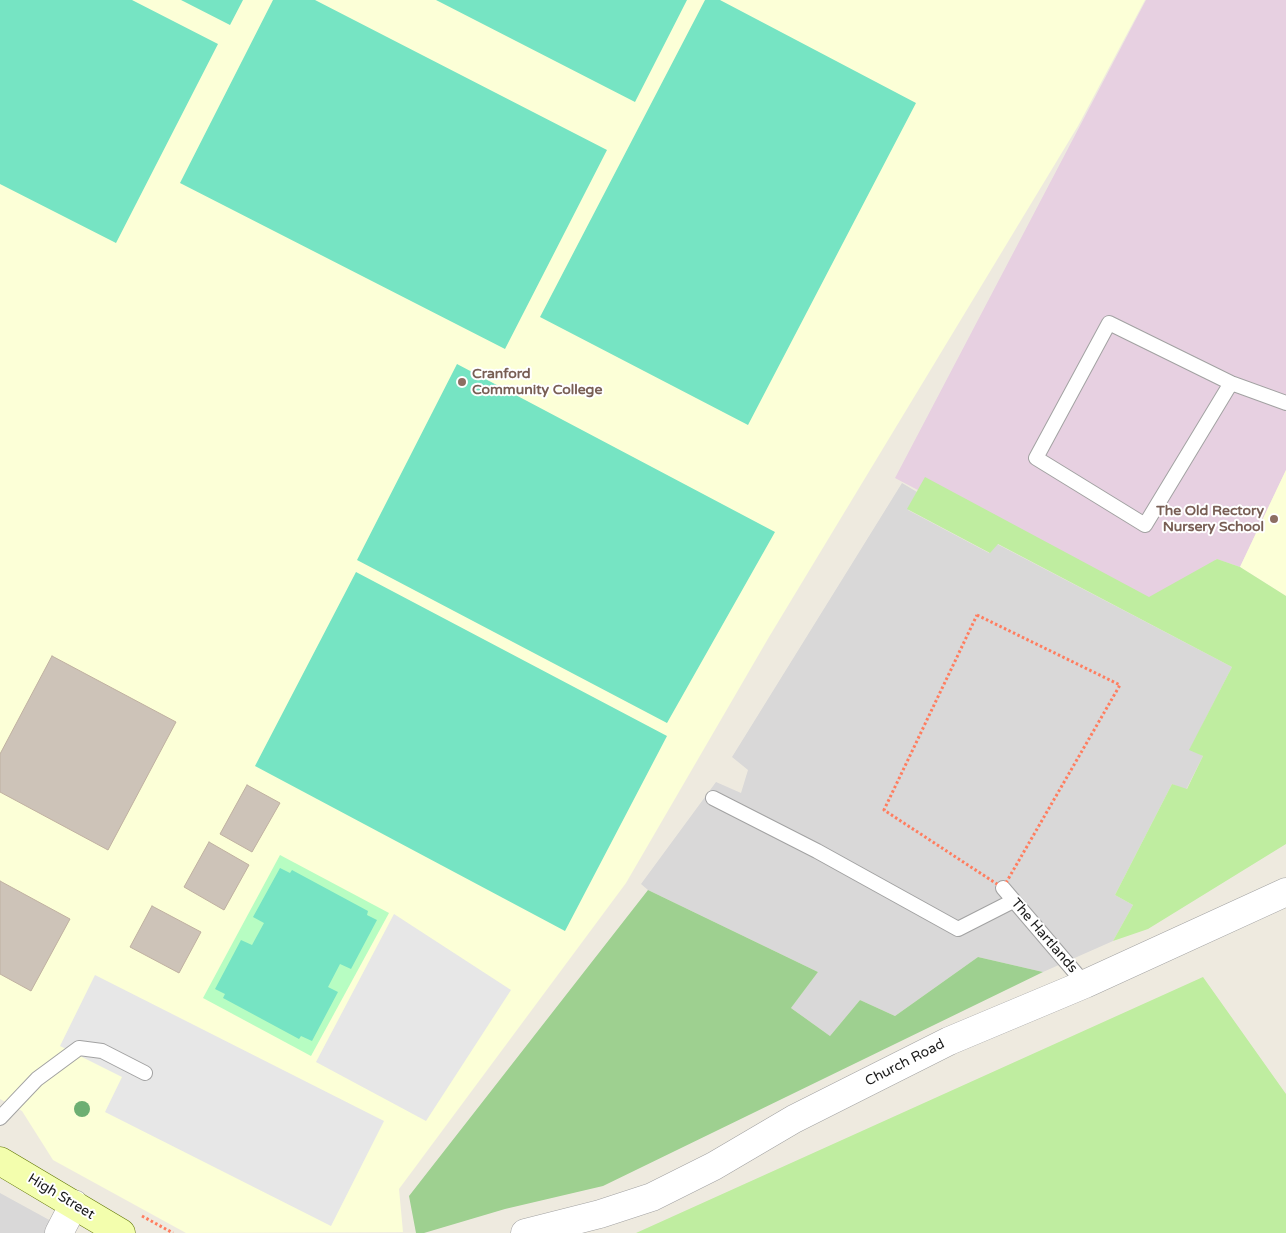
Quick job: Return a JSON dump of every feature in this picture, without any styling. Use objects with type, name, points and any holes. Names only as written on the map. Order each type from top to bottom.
[{"type":"street","name":"Church Road","points":[[525,1233],[600,1214],[652,1197],[714,1166],[794,1119],[948,1041],[1085,984],[1286,892]]},
{"type":"street","name":"High Street","points":[[0,1161],[121,1233]]},
{"type":"street","points":[[59,1233],[74,1204]]},
{"type":"lane","points":[[1231,383],[1145,525],[1036,458],[1109,323],[1231,383],[1286,403]]},
{"type":"lane","points":[[713,798],[817,851],[958,929],[1013,900]]},
{"type":"lane","name":"The Hartlands","points":[[1003,888],[1085,984]]},
{"type":"lane","points":[[0,1118],[37,1079],[78,1048],[102,1050],[146,1073]]},
{"type":"path","points":[[977,615],[1120,685],[1003,888],[884,810],[977,615]]},
{"type":"shaded area","name":"Cranford Community College","points":[[0,0],[1145,0],[1078,126],[769,637],[626,883],[399,1189],[403,1232],[186,1233],[53,1160],[22,1111],[0,1099]]},
{"type":"shaded area","points":[[1146,0],[1286,0],[1286,470],[1240,567],[1216,559],[1184,630],[895,478]]},
{"type":"shaded area","name":"The Old Rectory Nursery School","points":[[1286,470],[1286,596],[1240,567]]},
{"type":"shaded area","points":[[902,483],[917,492],[908,510],[989,553],[997,544],[1232,667],[1190,749],[1203,756],[1186,790],[1172,784],[1115,895],[1133,905],[1113,941],[1043,972],[978,957],[895,1016],[860,1000],[830,1036],[791,1008],[818,972],[648,890],[641,884],[716,782],[741,793],[748,770],[732,757]]},
{"type":"shaded area","points":[[394,914],[511,990],[426,1121],[316,1062]]},
{"type":"shaded area","points":[[95,975],[384,1121],[331,1226],[105,1112],[122,1077],[60,1046]]},
{"type":"shaded area","points":[[0,1193],[73,1233],[0,1233]]},
{"type":"green space","points":[[0,0],[132,0],[218,44],[116,243],[0,184]]},
{"type":"green space","points":[[181,0],[243,0],[230,25]]},
{"type":"green space","points":[[273,0],[315,0],[607,150],[505,349],[180,183]]},
{"type":"green space","points":[[436,0],[687,0],[635,102]]},
{"type":"green space","points":[[705,0],[720,0],[916,103],[748,425],[540,317]]},
{"type":"green space","points":[[457,364],[775,532],[667,723],[357,560]]},
{"type":"green space","points":[[925,477],[1149,597],[1217,559],[1240,567],[1286,596],[1286,844],[1148,929],[1113,941],[1133,905],[1115,895],[1172,784],[1187,789],[1203,756],[1189,750],[1232,667],[998,544],[990,553],[907,509]]},
{"type":"green space","points":[[356,572],[667,736],[565,931],[255,766]]},
{"type":"green space","points":[[280,855],[389,913],[311,1056],[203,998]]},
{"type":"green space","points":[[280,868],[290,873],[292,870],[368,911],[367,915],[377,920],[351,969],[340,964],[328,987],[338,992],[312,1041],[301,1036],[299,1039],[223,998],[225,994],[215,989],[241,940],[252,945],[264,923],[253,917]]},
{"type":"green space","points":[[648,890],[818,972],[791,1008],[830,1036],[860,1000],[895,1016],[978,957],[1043,972],[603,1186],[505,1209],[424,1233],[416,1233],[409,1196]]},
{"type":"green space","points":[[1203,977],[1286,1094],[1286,1233],[636,1233]]},
{"type":"building","points":[[52,656],[176,722],[108,850],[0,792],[0,754]]},
{"type":"building","points":[[247,785],[280,803],[252,852],[220,834]]},
{"type":"building","points":[[209,842],[249,865],[224,910],[184,887]]},
{"type":"building","points":[[0,881],[70,919],[31,991],[0,974]]},
{"type":"building","points":[[152,906],[201,932],[179,973],[130,947]]},
{"type":"place","name":"Cranford Community College","points":[[462,382]]},
{"type":"place","name":"The Old Rectory Nursery School","points":[[1274,519]]}]
